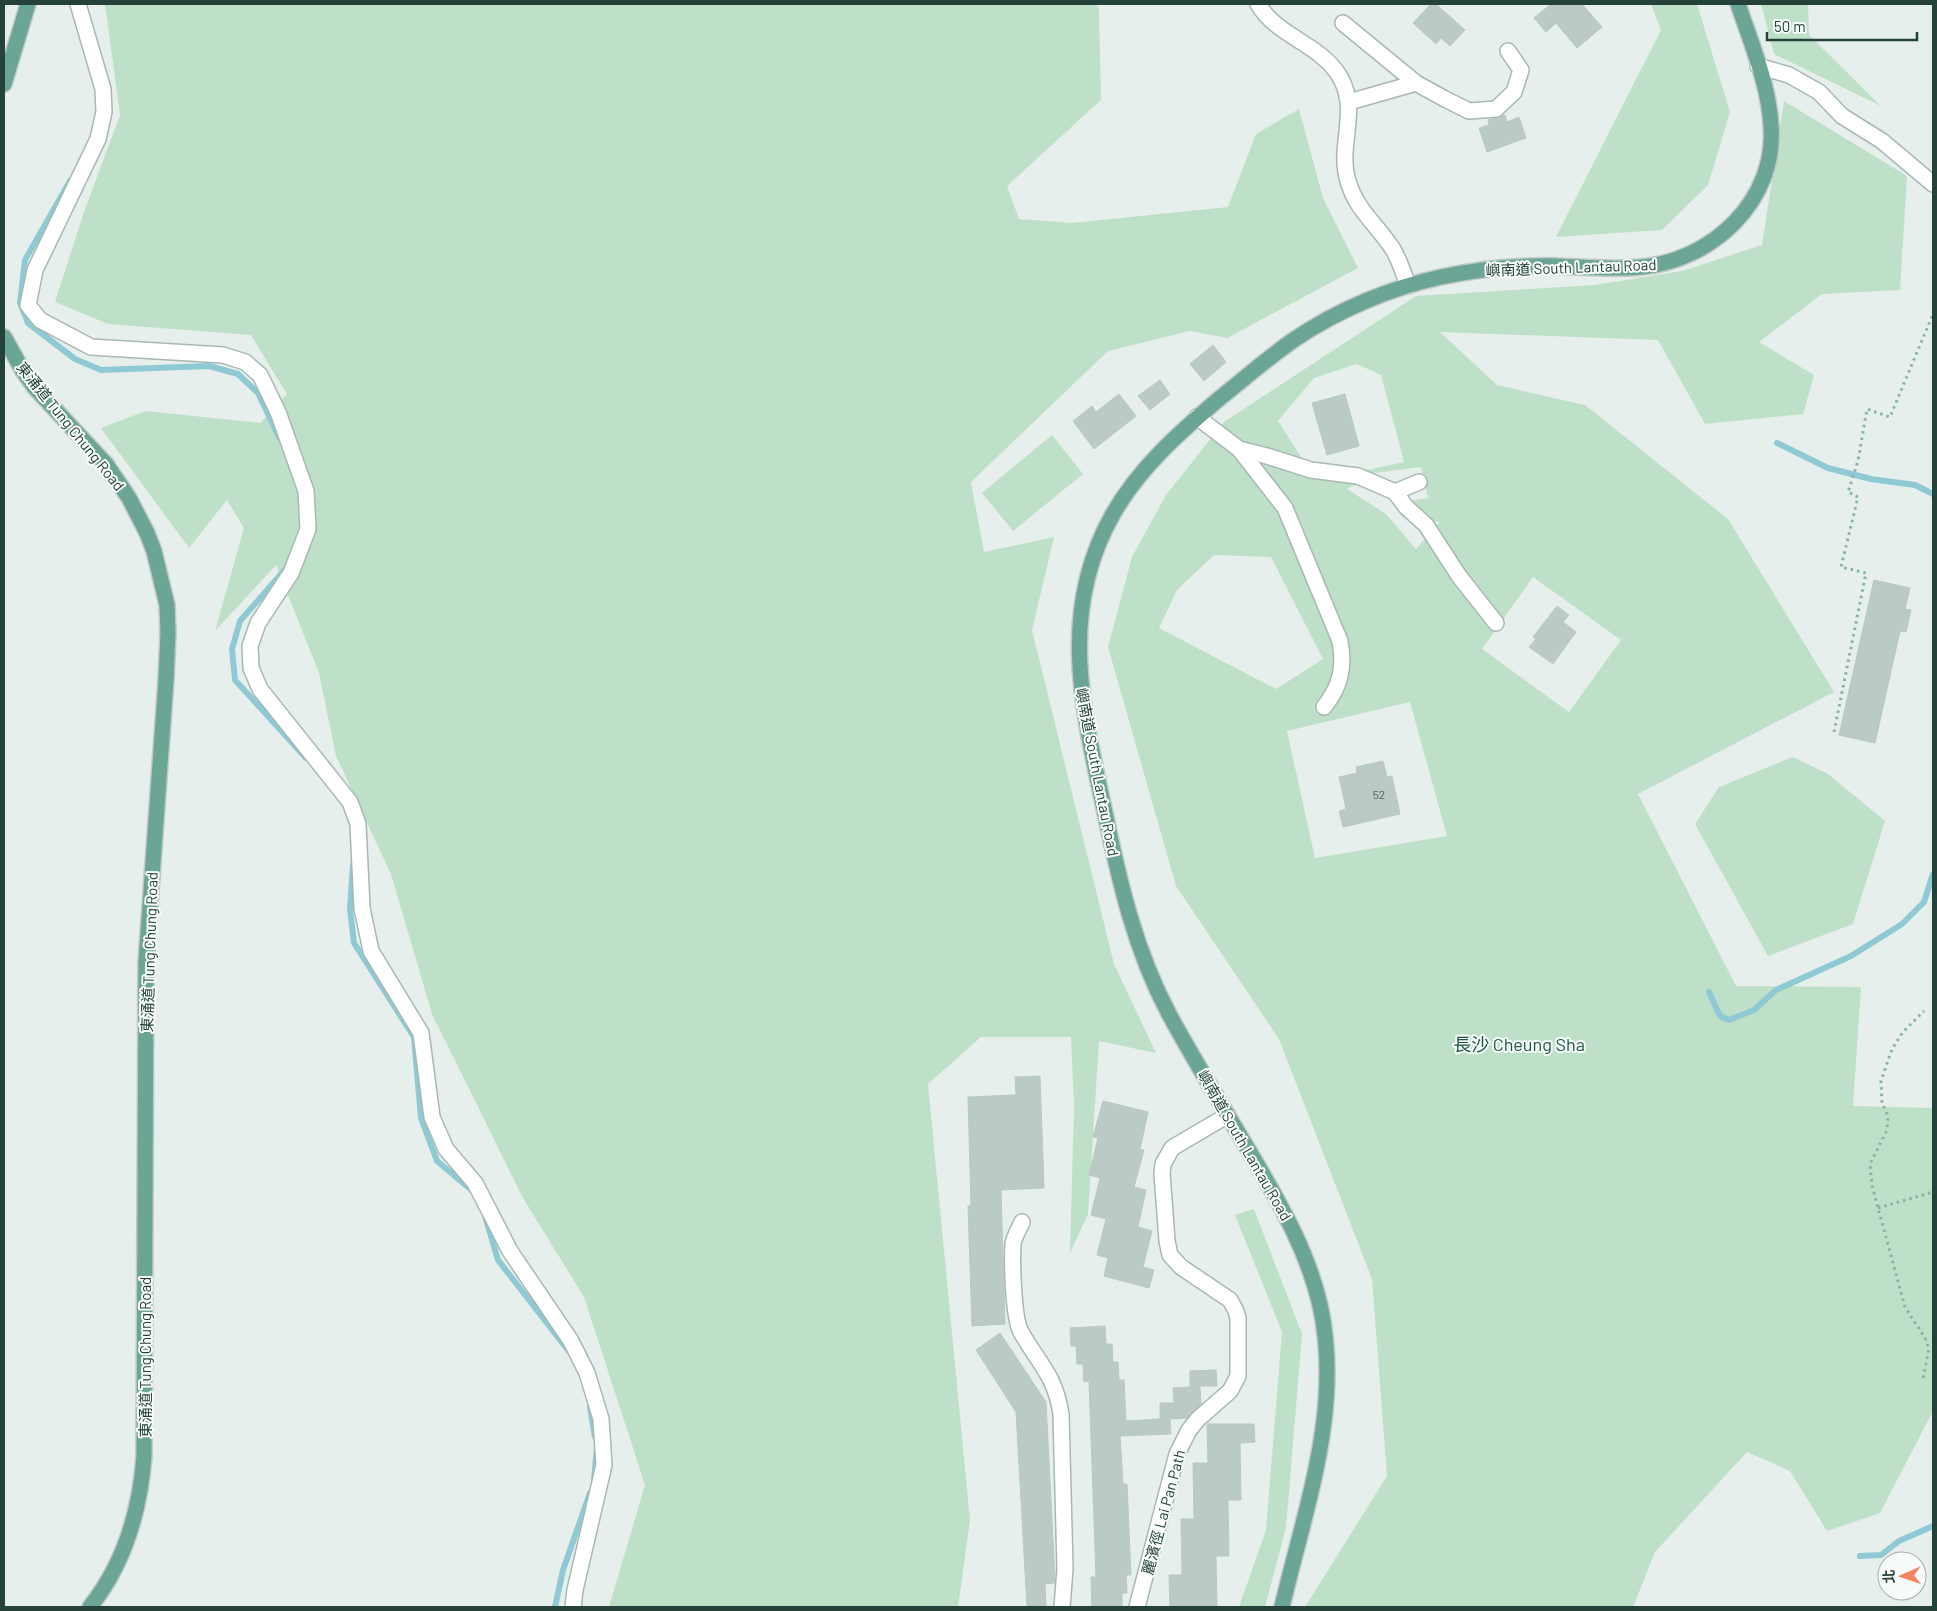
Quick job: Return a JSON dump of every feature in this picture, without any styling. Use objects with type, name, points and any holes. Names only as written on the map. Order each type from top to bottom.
[{"type":"main road","points":[[4,84],[28,4]]},
{"type":"main road","name":"嶼南道 South Lantau Road","points":[[1282,1607],[1309,1503],[1321,1445],[1328,1389],[1325,1332],[1314,1285],[1296,1236],[1276,1197],[1167,1011],[1145,963],[1130,922],[1088,736],[1080,681],[1079,630],[1086,583],[1099,542],[1111,517],[1140,475],[1197,417],[1272,356],[1318,325],[1370,300],[1434,278],[1490,268],[1556,266],[1623,268],[1659,265],[1680,259],[1717,239],[1742,215],[1758,190],[1769,159],[1772,131],[1758,66],[1738,4]]},
{"type":"main road","name":"東涌道 Tung Chung Road","points":[[4,337],[24,371],[51,406],[106,464],[126,492],[150,542],[167,604],[166,680],[146,962],[144,1456],[138,1506],[117,1565],[90,1607]]},
{"type":"street","points":[[78,4],[103,89],[104,112],[98,139],[35,270],[28,305],[40,320],[91,347],[223,355],[245,362],[260,375],[278,412],[306,491],[308,529],[291,572],[258,623],[250,646],[250,668],[260,689],[350,802],[358,824],[362,908],[371,950],[421,1033],[432,1117],[446,1149],[475,1183],[510,1251],[571,1341],[586,1373],[601,1419],[604,1465],[575,1590],[573,1607]]},
{"type":"street","points":[[1258,4],[1270,20],[1322,56],[1332,66],[1345,89],[1350,114],[1344,162],[1347,179],[1353,196],[1362,212],[1394,251],[1408,286]]},
{"type":"street","points":[[1343,23],[1416,83],[1469,111],[1496,109],[1514,92],[1521,70],[1508,51]]},
{"type":"street","points":[[1758,66],[1789,75],[1819,92],[1842,116],[1882,141],[1933,184]]},
{"type":"street","points":[[1348,102],[1416,83]]},
{"type":"street","points":[[1197,417],[1239,449],[1285,508],[1340,642],[1342,670],[1339,684],[1324,708]]},
{"type":"street","points":[[1239,449],[1311,470],[1358,476],[1395,492],[1406,507],[1426,526],[1459,576],[1496,623]]},
{"type":"street","points":[[1395,492],[1419,482]]},
{"type":"street","name":"麗濱徑 Lai Pan Path","points":[[1138,1607],[1177,1454],[1183,1441],[1198,1419],[1230,1391],[1238,1376],[1236,1311],[1230,1300],[1181,1267],[1170,1255],[1167,1241],[1162,1173],[1163,1164],[1172,1148],[1228,1115]]},
{"type":"street","points":[[1022,1222],[1013,1242],[1016,1316],[1021,1331],[1050,1376],[1059,1400],[1061,1414],[1065,1569],[1062,1607]]},
{"type":"path","points":[[1834,732],[1866,573],[1842,567],[1858,497],[1848,492],[1858,461],[1867,409],[1890,417],[1933,314]]},
{"type":"path","points":[[1923,1378],[1929,1349],[1925,1338],[1905,1307],[1872,1185],[1870,1164],[1887,1130],[1888,1116],[1882,1103],[1881,1081],[1892,1049],[1903,1032],[1924,1011]]},
{"type":"path","points":[[1878,1208],[1933,1192]]},
{"type":"green space","points":[[105,4],[1096,4],[1099,8],[1101,100],[1007,186],[1019,219],[1072,223],[1228,207],[1256,134],[1299,109],[1323,198],[1358,268],[1227,338],[1190,331],[1108,351],[971,482],[984,552],[1054,537],[1032,630],[1114,964],[1156,1053],[1099,1041],[1088,1214],[1070,1253],[1074,1106],[1071,1037],[981,1037],[928,1084],[970,1520],[958,1607],[609,1607],[645,1485],[584,1297],[523,1198],[432,1014],[391,874],[336,756],[319,673],[276,565],[215,631],[244,528],[227,500],[189,548],[101,428],[146,411],[260,423],[287,394],[251,335],[108,324],[55,302],[84,212],[120,115]]},
{"type":"green space","points":[[1651,4],[1697,4],[1730,112],[1708,185],[1662,230],[1556,237],[1661,30]]},
{"type":"green space","points":[[1761,4],[1808,4],[1809,35],[1881,106],[1774,54]]},
{"type":"green space","points":[[1784,101],[1907,176],[1900,290],[1822,294],[1759,342],[1814,375],[1803,414],[1705,424],[1658,340],[1440,332],[1497,385],[1585,405],[1728,519],[1834,692],[1638,794],[1736,986],[1861,987],[1853,1106],[1933,1108],[1933,1411],[1880,1513],[1827,1531],[1790,1471],[1747,1452],[1655,1552],[1633,1607],[1305,1607],[1387,1476],[1372,1279],[1279,1039],[1176,886],[1108,647],[1132,557],[1166,495],[1224,422],[1416,296],[1595,285],[1682,271],[1762,245]],"holes":[[[1357,364],[1381,375],[1404,462],[1362,471],[1303,460],[1278,421],[1314,378]],[[1421,467],[1428,498],[1409,501],[1413,520],[1440,522],[1416,549],[1386,514],[1347,489],[1375,473]],[[1214,555],[1271,557],[1323,659],[1276,689],[1159,628],[1177,590]],[[1533,577],[1621,640],[1569,712],[1482,649]],[[1410,702],[1447,836],[1315,858],[1287,731]]]},
{"type":"green space","points":[[1052,435],[1083,474],[1013,531],[982,493]]},
{"type":"green space","points":[[1793,757],[1828,774],[1885,821],[1853,924],[1768,956],[1695,824],[1719,787]]},
{"type":"green space","points":[[1254,1209],[1302,1334],[1286,1528],[1265,1607],[1239,1607],[1266,1530],[1282,1332],[1235,1215]]},
{"type":"building","points":[[1431,4],[1436,4],[1465,30],[1450,46],[1441,38],[1436,44],[1413,23]]},
{"type":"building","points":[[1551,4],[1582,4],[1602,27],[1577,48],[1556,23],[1546,32],[1534,18]]},
{"type":"building","points":[[1505,115],[1507,122],[1519,117],[1526,138],[1487,152],[1479,128],[1489,125],[1488,120]]},
{"type":"building","points":[[1213,345],[1226,362],[1204,381],[1190,364]]},
{"type":"building","points":[[1160,380],[1170,394],[1150,410],[1138,396]]},
{"type":"building","points":[[1119,394],[1136,416],[1094,449],[1073,421],[1092,406],[1096,412]]},
{"type":"building","points":[[1345,394],[1359,446],[1327,455],[1312,403]]},
{"type":"building","points":[[1874,580],[1910,588],[1905,609],[1911,610],[1906,632],[1900,631],[1875,743],[1839,735]]},
{"type":"building","points":[[1557,606],[1569,615],[1563,622],[1576,632],[1553,664],[1529,647],[1536,639],[1533,637]]},
{"type":"building","points":[[1383,761],[1387,777],[1392,776],[1400,814],[1343,827],[1339,811],[1346,809],[1339,777],[1357,773],[1356,767]]},
{"type":"building","points":[[1040,1076],[1044,1188],[1001,1190],[1005,1324],[972,1326],[968,1206],[971,1206],[968,1097],[1016,1095],[1015,1077]]},
{"type":"building","points":[[1103,1101],[1148,1112],[1140,1149],[1144,1150],[1134,1187],[1146,1190],[1138,1227],[1152,1231],[1143,1267],[1154,1270],[1149,1288],[1104,1276],[1108,1258],[1097,1255],[1106,1219],[1091,1215],[1100,1178],[1089,1175],[1098,1138],[1093,1137]]},
{"type":"building","points":[[1105,1326],[1106,1344],[1112,1344],[1113,1362],[1118,1362],[1119,1380],[1124,1380],[1126,1421],[1160,1419],[1160,1403],[1174,1403],[1173,1388],[1190,1387],[1190,1371],[1216,1370],[1217,1386],[1200,1386],[1201,1404],[1187,1418],[1170,1419],[1171,1434],[1120,1436],[1123,1484],[1127,1484],[1131,1575],[1126,1575],[1127,1593],[1122,1593],[1122,1607],[1092,1607],[1091,1577],[1096,1577],[1089,1381],[1084,1382],[1083,1364],[1077,1364],[1076,1346],[1071,1346],[1070,1328]]},
{"type":"building","points":[[1000,1333],[1046,1402],[1055,1580],[1054,1583],[1045,1584],[1046,1607],[1027,1607],[1016,1412],[976,1350]]},
{"type":"building","points":[[1207,1424],[1254,1424],[1255,1442],[1240,1443],[1241,1500],[1228,1500],[1229,1556],[1216,1556],[1217,1607],[1170,1607],[1169,1575],[1182,1575],[1181,1519],[1194,1519],[1193,1463],[1208,1463]]},
{"type":"waterway","points":[[70,181],[25,260],[20,303],[28,323],[75,359],[101,370],[209,366],[238,374],[258,393],[279,437]]},
{"type":"waterway","points":[[1777,443],[1828,468],[1871,479],[1915,485],[1933,494]]},
{"type":"waterway","points":[[289,565],[240,621],[232,649],[235,680],[306,758]]},
{"type":"waterway","points":[[353,865],[350,909],[354,943],[414,1037],[421,1118],[437,1161],[475,1193]]},
{"type":"waterway","points":[[1709,992],[1720,1016],[1729,1020],[1754,1010],[1776,990],[1851,956],[1902,924],[1924,902],[1933,874]]},
{"type":"waterway","points":[[485,1216],[498,1260],[571,1354]]},
{"type":"waterway","points":[[590,1407],[595,1437]]},
{"type":"waterway","points":[[594,1481],[597,1446]]},
{"type":"waterway","points":[[555,1607],[563,1570],[590,1493]]},
{"type":"waterway","points":[[1860,1556],[1881,1555],[1899,1541],[1933,1526]]},
{"type":"district","name":"長沙 Cheung Sha","points":[[1519,1044]]}]
